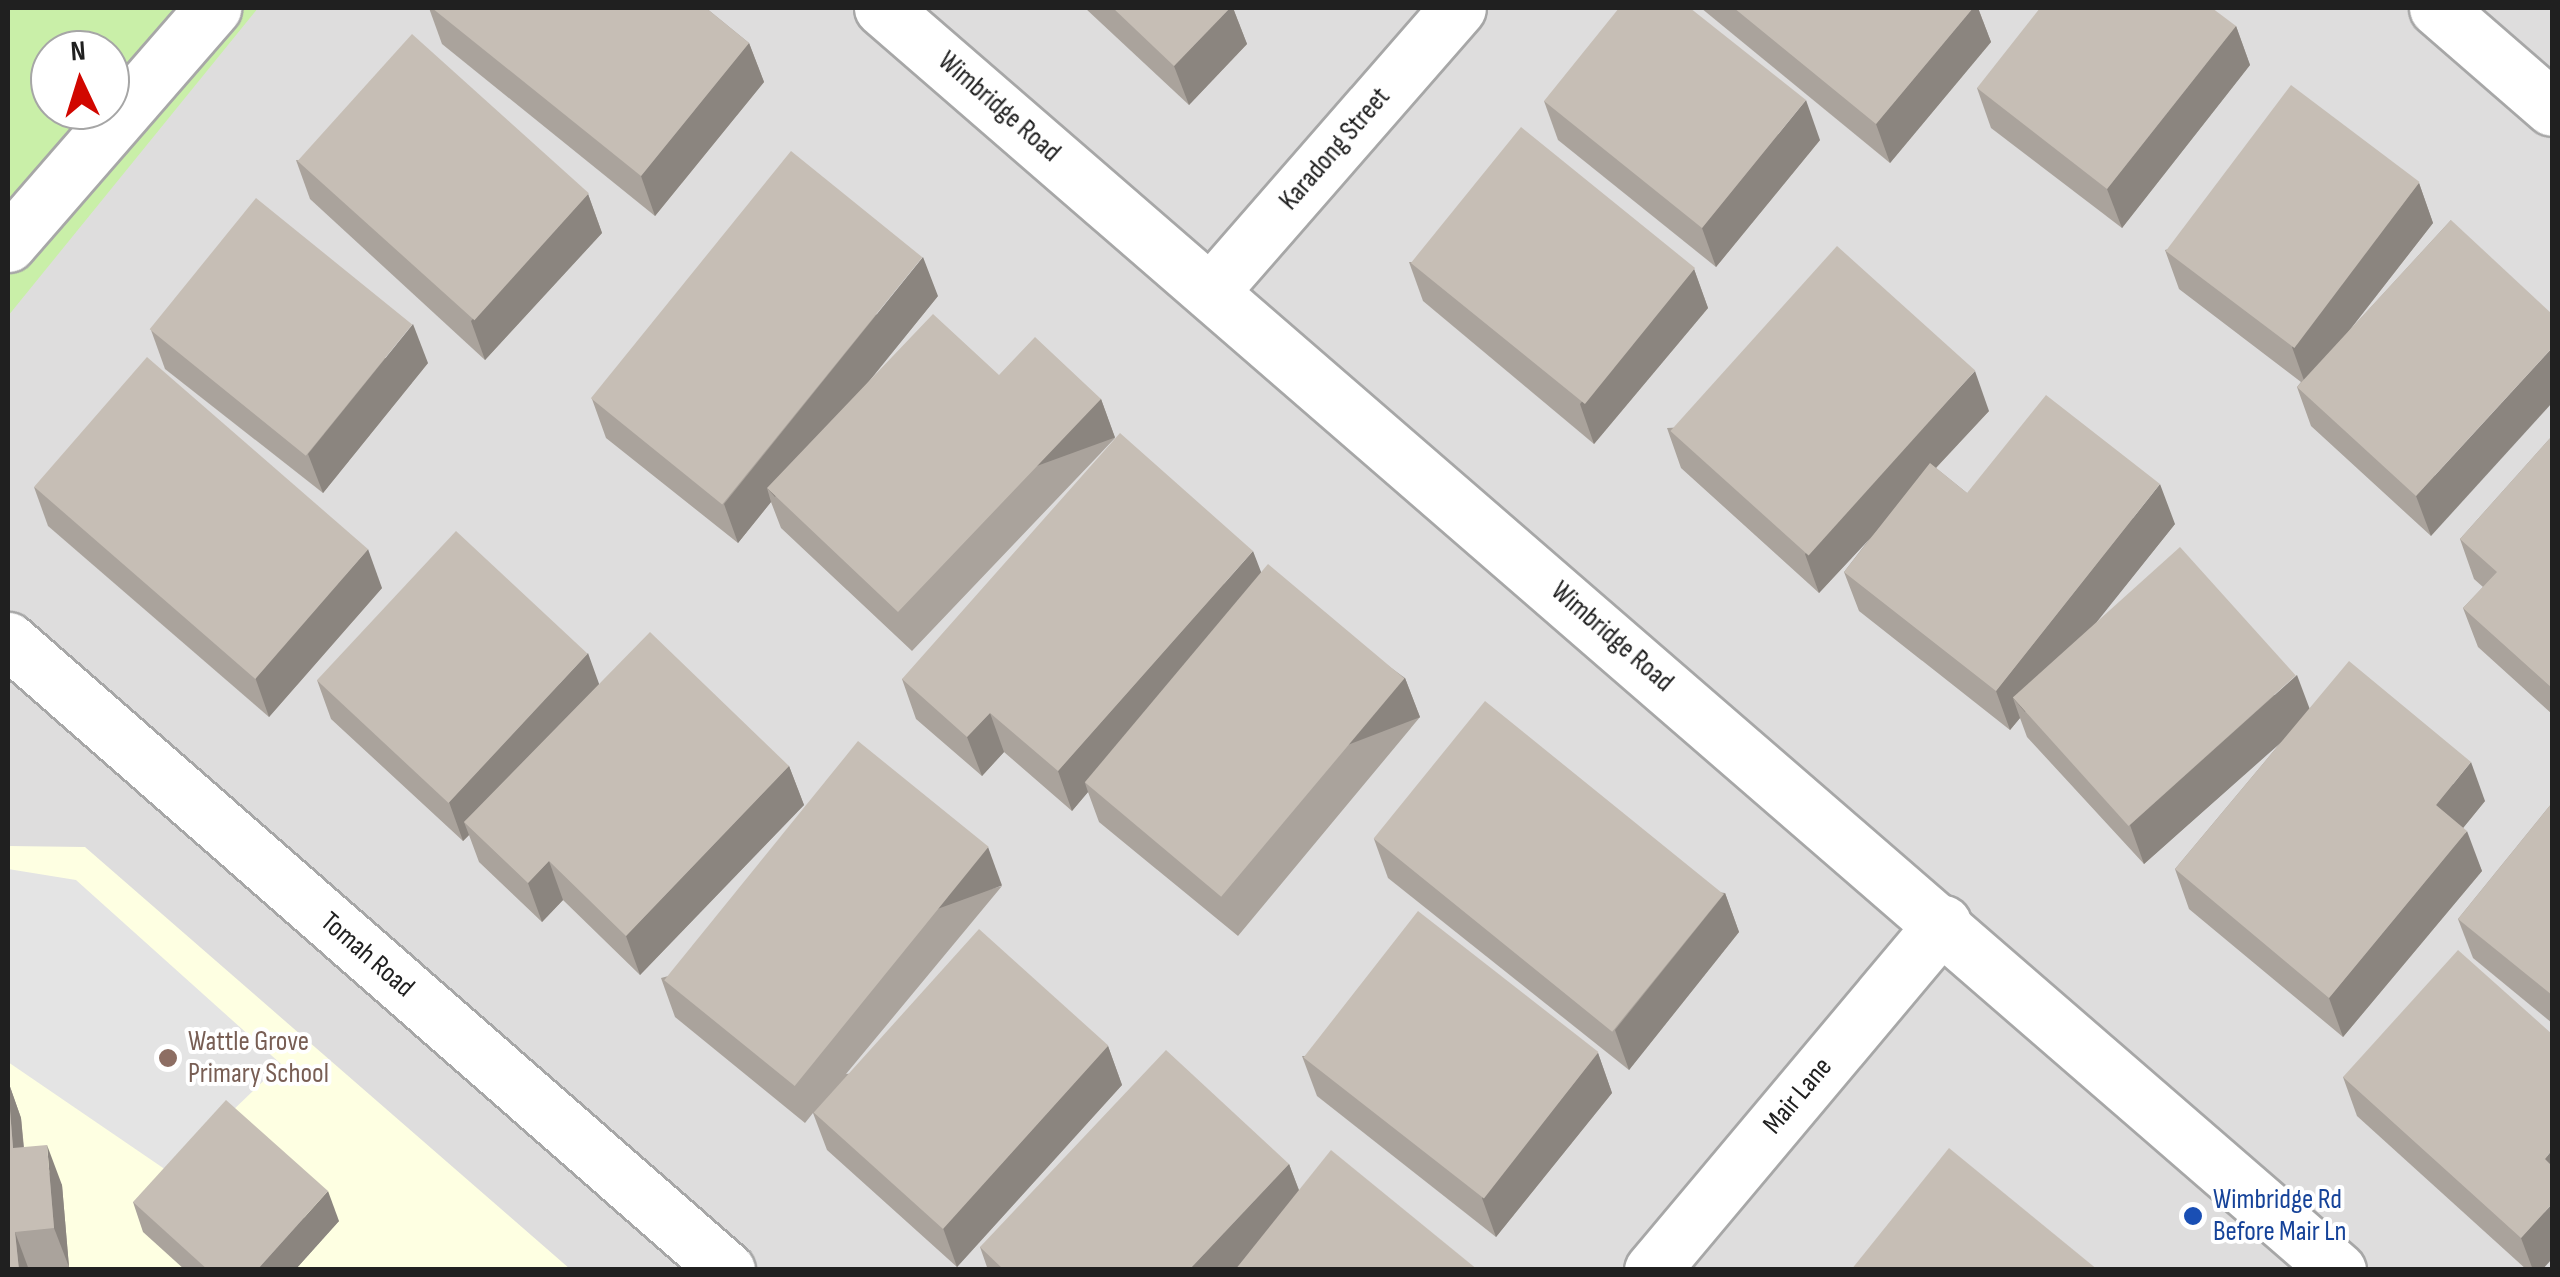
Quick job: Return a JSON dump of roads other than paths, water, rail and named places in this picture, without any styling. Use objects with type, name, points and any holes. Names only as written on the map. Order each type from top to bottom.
[{"type":"street","points":[[8,244],[213,8]]},
{"type":"street","name":"Wimbridge Road","points":[[882,8],[1943,923],[2338,1270]]},
{"type":"street","name":"Karadong Street","points":[[1212,290],[1458,8]]},
{"type":"street","points":[[2437,8],[2552,108]]},
{"type":"street","name":"Tomah Road","points":[[8,640],[728,1270]]},
{"type":"street","name":"Mair Lane","points":[[1652,1270],[1943,923]]},
{"type":"place","name":"Wattle Grove Primary School","points":[[168,1058]]},
{"type":"place","name":"Wimbridge Rd Before Mair Ln","points":[[2193,1216]]}]
